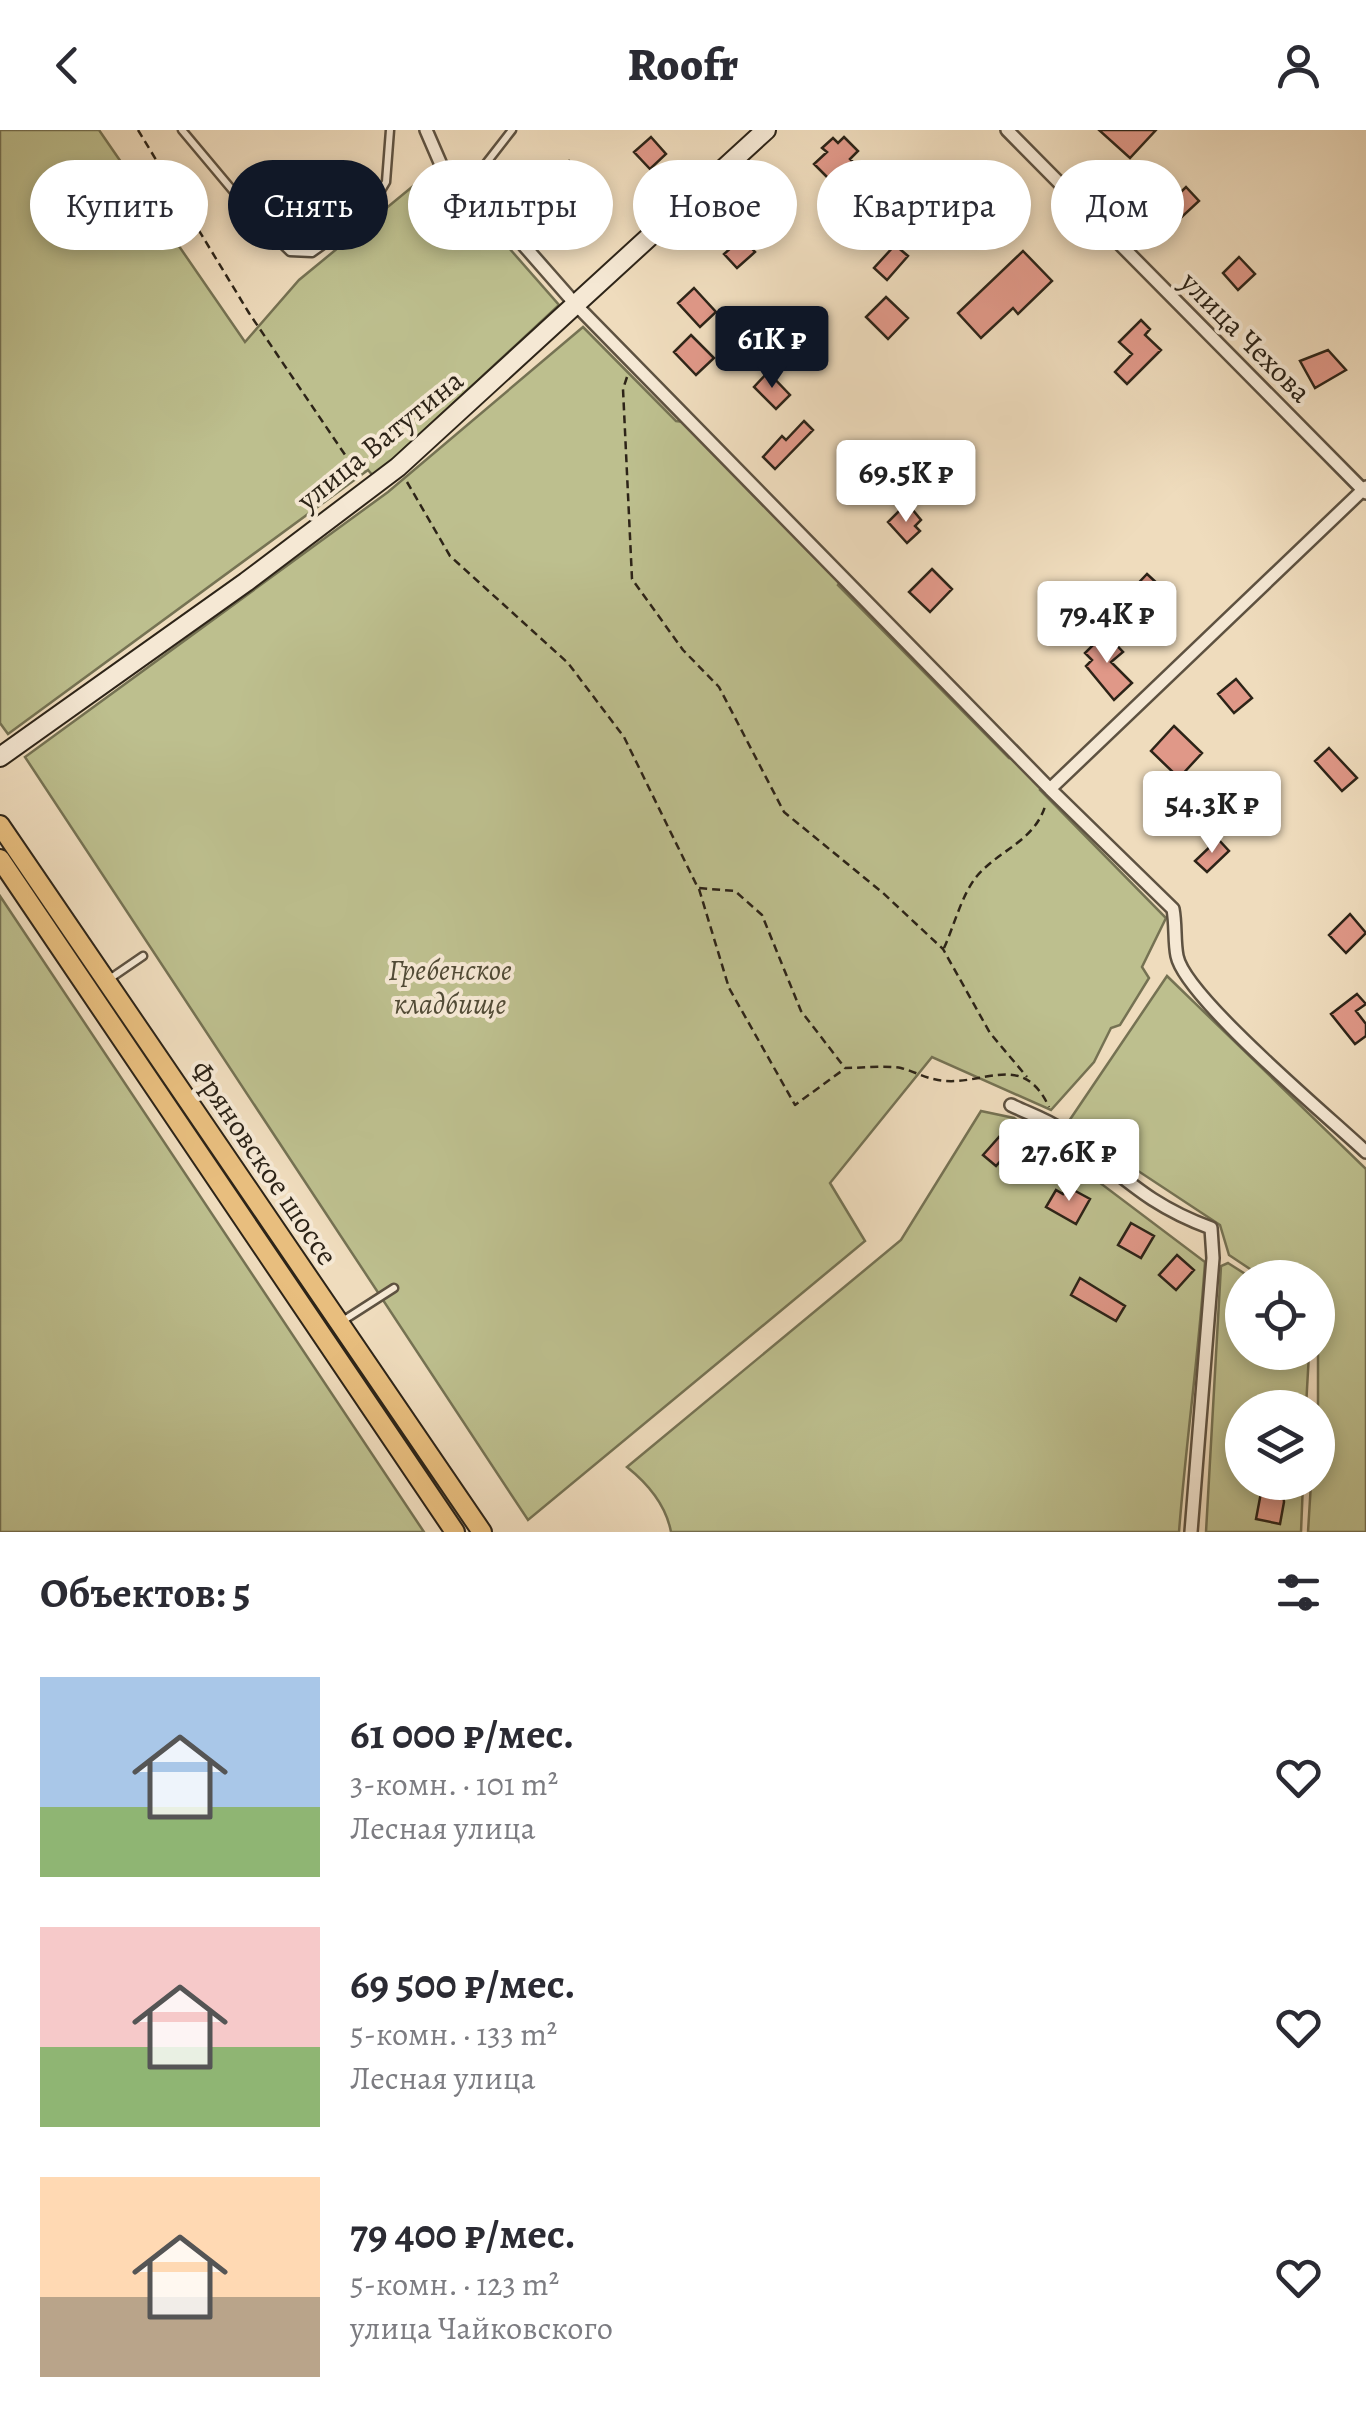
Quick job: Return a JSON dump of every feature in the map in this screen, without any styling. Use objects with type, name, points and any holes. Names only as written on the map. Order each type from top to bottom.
[{"type":"main road","name":"Фряновское шоссе","points":[[0,825],[482,1532]]},
{"type":"main road","name":"Фряновское шоссе","points":[[0,859],[455,1532]]},
{"type":"street","points":[[426,130],[439,160]]},
{"type":"street","name":"улица Ватутина","points":[[0,757],[246,582],[398,467],[766,130]]},
{"type":"street","name":"улица Чехова","points":[[1007,130],[1365,490]]},
{"type":"street","points":[[528,250],[577,306],[1050,789],[1173,909],[1177,956],[1198,996],[1366,1152]]},
{"type":"street","points":[[1050,789],[1365,490]]},
{"type":"street","points":[[1010,1105],[1059,1128],[1137,1192],[1174,1214],[1212,1228],[1213,1258],[1191,1532]]},
{"type":"lane","points":[[182,130],[290,252],[312,253],[368,214],[386,182],[390,130]]},
{"type":"lane","points":[[489,160],[512,130]]},
{"type":"lane","points":[[107,981],[143,956]]},
{"type":"lane","points":[[340,1323],[394,1288]]},
{"type":"path","points":[[138,130],[249,313],[369,489]]},
{"type":"path","points":[[632,362],[623,389],[632,579],[683,650],[718,687],[784,812],[883,893],[943,949],[990,1033],[1041,1090],[1059,1128]]},
{"type":"path","points":[[398,467],[450,556],[568,663],[624,737],[698,888],[729,988],[794,1105],[845,1068],[898,1068],[942,1081],[990,1074],[1028,1078]]},
{"type":"path","points":[[943,949],[976,876],[1017,846],[1042,820],[1050,789]]},
{"type":"path","points":[[698,888],[734,890],[762,916],[801,1011],[845,1068]]},
{"type":"green space","points":[[0,130],[99,130],[120,160],[30,160],[30,250],[182,250],[245,342],[299,280],[335,250],[388,250],[388,207],[408,190],[408,250],[511,250],[559,305],[374,477],[368,470],[8,734],[0,723]]},
{"type":"green space","name":"Гребенское кладбище","points":[[583,327],[676,421],[684,422],[840,582],[838,585],[1009,758],[1016,759],[1043,786],[1040,790],[1166,918],[1142,967],[1149,978],[1120,1025],[1111,1028],[1094,1062],[1051,1110],[932,1057],[830,1183],[865,1241],[528,1520],[25,757],[388,492]]},
{"type":"green space","points":[[0,896],[424,1532],[0,1532]]},
{"type":"green space","points":[[1167,976],[1366,1169],[1366,1532],[1308,1532],[1310,1500],[1335,1500],[1335,1390],[1318,1390],[1318,1370],[1335,1370],[1335,1260],[1236,1260],[1229,1255],[1220,1225],[1067,1124]]},
{"type":"green space","points":[[981,1111],[1014,1118],[1205,1262],[1179,1532],[671,1532],[655,1495],[627,1467],[901,1240]]},
{"type":"green space","points":[[1225,1264],[1225,1370],[1308,1370],[1307,1390],[1225,1390],[1225,1500],[1302,1500],[1301,1532],[1206,1532],[1221,1266]]},
{"type":"building","points":[[1099,130],[1156,130],[1130,158]]},
{"type":"building","points":[[651,137],[666,154],[660,160],[642,160],[634,152]]},
{"type":"building","points":[[844,137],[858,151],[851,160],[818,160],[827,152],[822,148],[833,138],[838,143]]},
{"type":"building","points":[[1186,187],[1199,201],[1184,215]]},
{"type":"building","points":[[728,250],[755,252],[737,268],[724,254]]},
{"type":"building","points":[[890,250],[901,250],[908,256],[887,280],[874,268]]},
{"type":"building","points":[[1023,251],[1052,281],[1018,314],[1013,308],[981,338],[958,313]]},
{"type":"building","points":[[1239,257],[1255,274],[1238,290],[1223,273]]},
{"type":"building","points":[[694,288],[716,312],[700,327],[678,303]]},
{"type":"building","points":[[886,297],[908,318],[888,339],[866,317]]},
{"type":"building","points":[[1141,320],[1150,329],[1145,335],[1161,350],[1127,384],[1115,372],[1132,354],[1119,342]]},
{"type":"building","points":[[691,335],[714,358],[696,375],[674,352]]},
{"type":"building","points":[[1328,350],[1346,370],[1315,388],[1300,361]]},
{"type":"building","points":[[768,372],[790,395],[776,409],[754,387]]},
{"type":"building","points":[[804,421],[813,430],[775,469],[763,457],[782,436],[786,440]]},
{"type":"building","points":[[912,509],[921,520],[915,526],[920,531],[907,543],[888,522],[900,510],[905,515]]},
{"type":"building","points":[[932,569],[952,589],[930,612],[909,592]]},
{"type":"building","points":[[1147,574],[1173,598],[1161,610],[1147,596],[1139,604],[1128,594]]},
{"type":"building","points":[[1105,633],[1123,652],[1111,662],[1132,683],[1114,700],[1086,666],[1092,660],[1085,653]]},
{"type":"building","points":[[1236,679],[1252,698],[1234,713],[1218,694]]},
{"type":"building","points":[[1174,726],[1202,753],[1179,778],[1151,751]]},
{"type":"building","points":[[1329,748],[1357,778],[1342,791],[1315,761]]},
{"type":"building","points":[[1226,800],[1244,819],[1231,832],[1213,813]]},
{"type":"building","points":[[1218,839],[1229,851],[1207,872],[1195,861]]},
{"type":"building","points":[[1350,914],[1366,933],[1346,953],[1329,935]]},
{"type":"building","points":[[1357,994],[1366,1004],[1356,1011],[1366,1024],[1366,1036],[1355,1044],[1331,1014]]},
{"type":"building","points":[[999,1137],[1018,1152],[1009,1162],[1004,1157],[996,1166],[983,1155]]},
{"type":"building","points":[[1068,1187],[1090,1199],[1076,1224],[1046,1207],[1056,1190],[1063,1194]]},
{"type":"building","points":[[1131,1223],[1154,1236],[1141,1258],[1118,1245]]},
{"type":"building","points":[[1177,1255],[1194,1270],[1176,1290],[1159,1275]]},
{"type":"building","points":[[1080,1278],[1125,1306],[1116,1321],[1071,1295]]},
{"type":"building","points":[[1260,1500],[1284,1500],[1280,1524],[1256,1519]]}]
